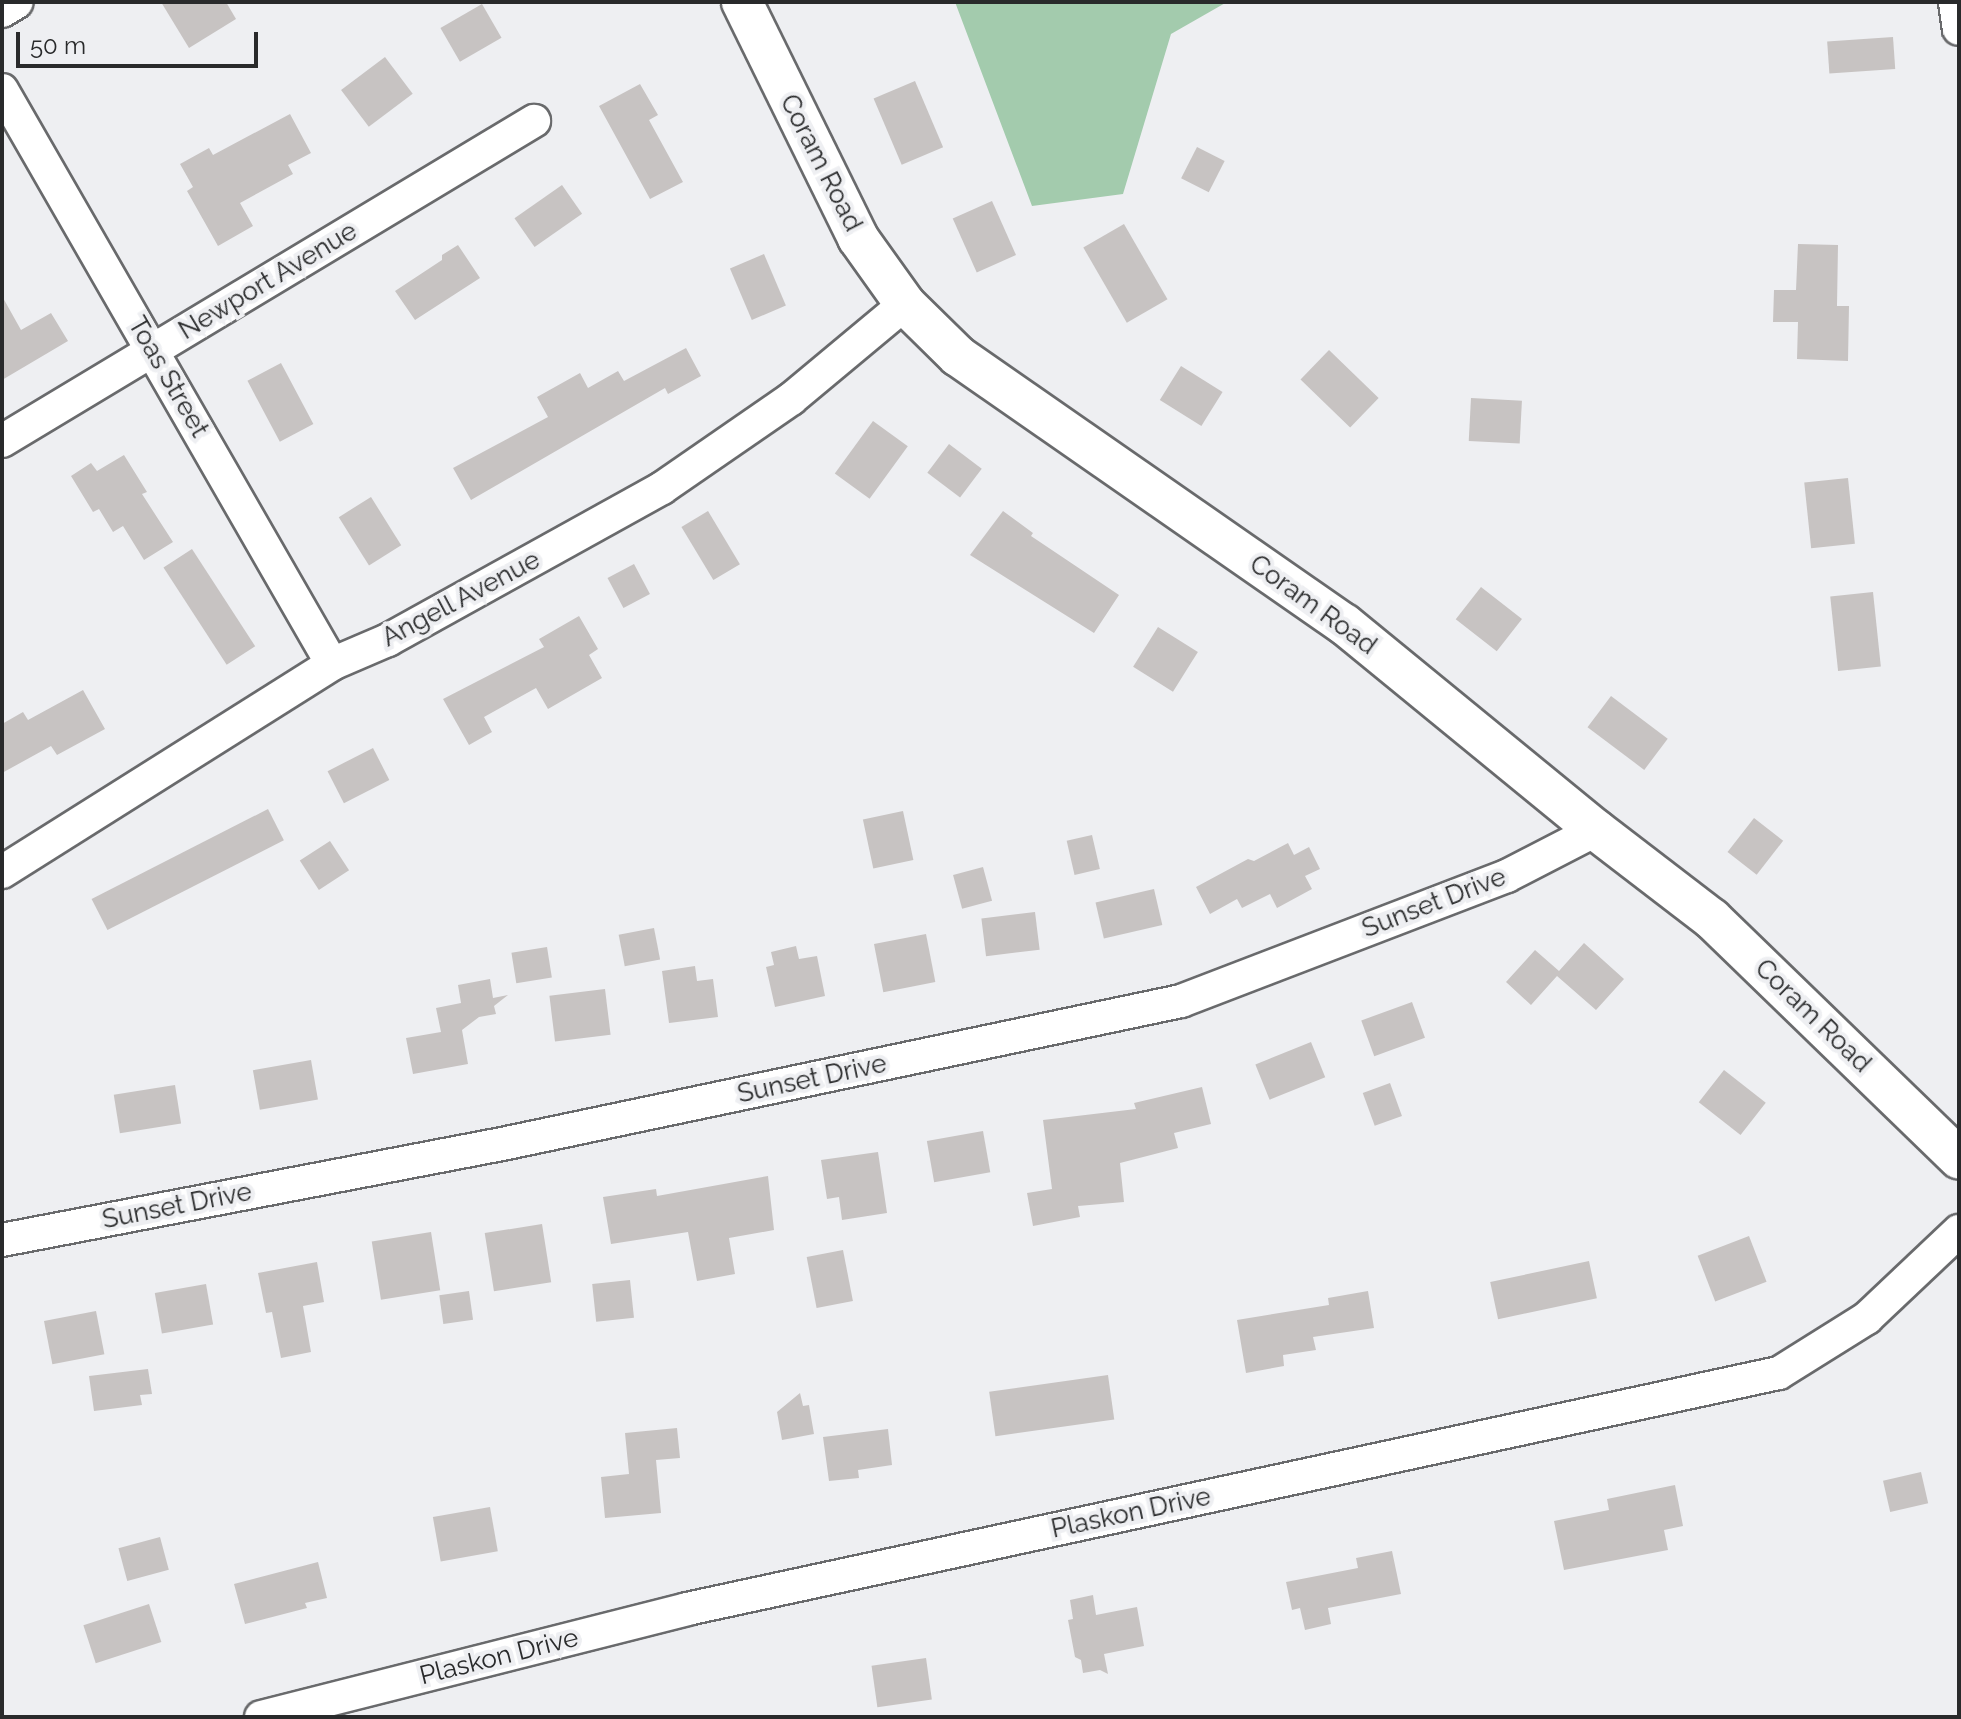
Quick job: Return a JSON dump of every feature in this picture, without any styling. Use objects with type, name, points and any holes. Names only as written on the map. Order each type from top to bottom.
[{"type":"street","points":[[2,11],[17,2]]},
{"type":"street","name":"Coram Road","points":[[742,2],[858,238],[905,304],[958,356],[1344,624],[1596,830],[1712,919],[1959,1158]]},
{"type":"street","points":[[1955,2],[1959,29]]},
{"type":"street","name":"Toas Street","points":[[2,90],[332,664]]},
{"type":"street","name":"Newport Avenue","points":[[2,441],[534,121]]},
{"type":"street","name":"Angell Avenue","points":[[2,872],[332,664],[388,640],[662,488],[791,399],[905,304]]},
{"type":"street","name":"Sunset Drive","points":[[2,1240],[502,1144],[1181,1001],[1507,876],[1596,830]]},
{"type":"street","name":"Plaskon Drive","points":[[261,1717],[687,1609],[1779,1373],[1867,1318],[1959,1231]]},
{"type":"green space","points":[[955,2],[1227,2],[1171,34],[1123,194],[1032,206]]},
{"type":"building","points":[[161,2],[226,2],[236,19],[189,48]]},
{"type":"building","points":[[482,4],[502,38],[460,62],[440,28]]},
{"type":"building","points":[[1893,37],[1895,69],[1829,74],[1827,42]]},
{"type":"building","points":[[385,57],[413,94],[369,127],[341,90]]},
{"type":"building","points":[[915,81],[943,147],[902,165],[874,99]]},
{"type":"building","points":[[640,84],[658,115],[649,120],[683,182],[650,199],[599,106]]},
{"type":"building","points":[[290,114],[311,153],[288,165],[293,174],[240,203],[253,226],[218,246],[187,191],[193,187],[180,164],[209,148],[213,155]]},
{"type":"building","points":[[1197,147],[1225,161],[1209,192],[1181,178]]},
{"type":"building","points":[[562,185],[582,214],[535,247],[514,218]]},
{"type":"building","points":[[992,201],[1016,255],[977,272],[953,218]]},
{"type":"building","points":[[1124,224],[1168,299],[1127,323],[1083,248]]},
{"type":"building","points":[[1798,244],[1838,245],[1837,306],[1849,306],[1848,361],[1797,359],[1798,322],[1773,322],[1774,290],[1796,290]]},
{"type":"building","points":[[458,245],[480,278],[415,320],[395,291],[442,260],[442,255]]},
{"type":"building","points":[[764,254],[786,306],[752,320],[730,268]]},
{"type":"building","points":[[2,296],[21,330],[51,313],[68,341],[2,380]]},
{"type":"building","points":[[686,348],[701,376],[668,394],[665,388],[471,500],[453,468],[548,417],[537,397],[580,373],[588,388],[618,371],[624,381]]},
{"type":"building","points":[[1329,350],[1379,398],[1350,427],[1301,379]]},
{"type":"building","points":[[281,363],[313,424],[280,442],[247,381]]},
{"type":"building","points":[[1181,366],[1223,392],[1201,426],[1160,400]]},
{"type":"building","points":[[1471,398],[1522,401],[1520,444],[1469,441]]},
{"type":"building","points":[[873,421],[908,446],[870,499],[835,474]]},
{"type":"building","points":[[949,444],[982,469],[960,497],[927,473]]},
{"type":"building","points":[[124,455],[147,492],[142,494],[173,542],[144,560],[123,526],[113,532],[99,509],[93,512],[71,476],[91,463],[97,471]]},
{"type":"building","points":[[1848,478],[1855,544],[1811,548],[1804,483]]},
{"type":"building","points":[[371,497],[401,545],[369,565],[339,517]]},
{"type":"building","points":[[708,511],[740,564],[713,580],[681,527]]},
{"type":"building","points":[[1003,511],[1033,533],[1031,536],[1119,595],[1094,633],[970,555]]},
{"type":"building","points":[[192,549],[255,646],[227,665],[163,568]]},
{"type":"building","points":[[634,564],[650,594],[623,608],[608,578]]},
{"type":"building","points":[[1481,587],[1522,619],[1497,651],[1456,619]]},
{"type":"building","points":[[1873,592],[1881,667],[1838,671],[1830,596]]},
{"type":"building","points":[[579,616],[598,649],[589,655],[602,678],[548,709],[536,688],[484,717],[492,732],[469,745],[443,699],[544,647],[539,639]]},
{"type":"building","points":[[1158,627],[1198,652],[1173,692],[1133,667]]},
{"type":"building","points":[[83,690],[105,729],[57,755],[51,746],[2,773],[2,724],[23,712],[28,720]]},
{"type":"building","points":[[1611,696],[1668,739],[1644,770],[1588,727]]},
{"type":"building","points":[[373,748],[389,780],[344,803],[328,771]]},
{"type":"building","points":[[268,809],[284,840],[107,930],[92,899]]},
{"type":"building","points":[[903,811],[913,860],[873,868],[863,820]]},
{"type":"building","points":[[1754,818],[1783,841],[1757,875],[1728,852]]},
{"type":"building","points":[[1092,835],[1100,869],[1075,875],[1067,841]]},
{"type":"building","points":[[330,841],[349,870],[319,890],[300,861]]},
{"type":"building","points":[[1288,843],[1294,855],[1309,847],[1320,869],[1305,876],[1312,889],[1277,908],[1270,894],[1242,908],[1237,899],[1210,914],[1196,887],[1248,859],[1254,861]]},
{"type":"building","points":[[983,867],[992,901],[962,909],[953,875]]},
{"type":"building","points":[[1154,889],[1162,925],[1104,939],[1096,902]]},
{"type":"building","points":[[1035,912],[1040,950],[986,956],[981,919]]},
{"type":"building","points":[[654,928],[660,959],[625,966],[619,935]]},
{"type":"building","points":[[926,934],[935,982],[883,992],[874,944]]},
{"type":"building","points":[[1584,943],[1624,979],[1596,1010],[1557,976],[1531,1005],[1506,982],[1535,950],[1559,971]]},
{"type":"building","points":[[796,946],[799,959],[817,956],[825,996],[775,1007],[766,967],[774,965],[771,952]]},
{"type":"building","points":[[547,947],[552,978],[516,983],[511,953]]},
{"type":"building","points":[[695,966],[697,981],[713,979],[718,1017],[669,1023],[662,971]]},
{"type":"building","points":[[490,979],[493,998],[508,995],[494,1006],[496,1014],[479,1017],[462,1030],[468,1064],[413,1074],[406,1038],[441,1032],[436,1008],[461,1003],[458,985]]},
{"type":"building","points":[[605,989],[611,1035],[555,1041],[549,996]]},
{"type":"building","points":[[1412,1002],[1425,1038],[1374,1056],[1361,1020]]},
{"type":"building","points":[[1311,1042],[1325,1077],[1270,1100],[1255,1064]]},
{"type":"building","points":[[311,1060],[318,1099],[260,1110],[253,1070]]},
{"type":"building","points":[[1724,1070],[1766,1103],[1741,1135],[1699,1102]]},
{"type":"building","points":[[1390,1083],[1402,1116],[1375,1126],[1363,1093]]},
{"type":"building","points":[[175,1085],[181,1124],[120,1133],[114,1095]]},
{"type":"building","points":[[1202,1087],[1211,1124],[1174,1133],[1178,1148],[1120,1163],[1124,1202],[1078,1206],[1080,1217],[1033,1226],[1027,1193],[1052,1189],[1043,1120],[1136,1109],[1134,1103]]},
{"type":"building","points":[[983,1131],[990,1172],[934,1182],[927,1141]]},
{"type":"building","points":[[878,1152],[887,1213],[842,1220],[839,1197],[827,1199],[821,1160]]},
{"type":"building","points":[[768,1176],[774,1230],[729,1238],[735,1274],[697,1281],[688,1232],[611,1244],[603,1197],[656,1189],[657,1196]]},
{"type":"building","points":[[542,1224],[551,1282],[494,1291],[485,1233]]},
{"type":"building","points":[[431,1232],[440,1290],[381,1300],[372,1241]]},
{"type":"building","points":[[1749,1236],[1767,1282],[1715,1301],[1698,1256]]},
{"type":"building","points":[[843,1250],[853,1301],[817,1308],[807,1257]]},
{"type":"building","points":[[1589,1261],[1597,1298],[1498,1319],[1490,1282]]},
{"type":"building","points":[[317,1262],[324,1302],[303,1306],[311,1352],[281,1358],[272,1312],[266,1313],[258,1273]]},
{"type":"building","points":[[630,1280],[634,1318],[596,1322],[592,1284]]},
{"type":"building","points":[[206,1284],[213,1324],[162,1333],[155,1293]]},
{"type":"building","points":[[469,1291],[473,1320],[443,1324],[439,1295]]},
{"type":"building","points":[[1368,1291],[1374,1328],[1313,1337],[1316,1350],[1283,1355],[1284,1366],[1246,1373],[1237,1320],[1329,1305],[1328,1298]]},
{"type":"building","points":[[96,1311],[104,1354],[52,1364],[44,1321]]},
{"type":"building","points":[[148,1369],[152,1394],[140,1395],[142,1405],[94,1411],[89,1376]]},
{"type":"building","points":[[1108,1375],[1114,1420],[995,1436],[989,1392]]},
{"type":"building","points":[[800,1393],[803,1406],[809,1405],[814,1434],[782,1440],[777,1412]]},
{"type":"building","points":[[677,1428],[680,1458],[656,1460],[661,1513],[605,1518],[601,1477],[629,1474],[625,1433]]},
{"type":"building","points":[[888,1429],[892,1465],[858,1470],[859,1478],[829,1481],[823,1437]]},
{"type":"building","points":[[1921,1472],[1928,1503],[1890,1512],[1883,1481]]},
{"type":"building","points":[[1675,1485],[1683,1526],[1664,1530],[1668,1550],[1564,1570],[1554,1521],[1609,1510],[1607,1499]]},
{"type":"building","points":[[490,1507],[498,1551],[441,1561],[433,1517]]},
{"type":"building","points":[[160,1537],[169,1570],[127,1581],[118,1548]]},
{"type":"building","points":[[1392,1551],[1401,1594],[1328,1608],[1331,1624],[1305,1630],[1300,1608],[1292,1610],[1286,1582],[1358,1568],[1356,1558]]},
{"type":"building","points":[[318,1562],[327,1598],[305,1603],[307,1608],[245,1624],[234,1584]]},
{"type":"building","points":[[1093,1595],[1096,1615],[1137,1607],[1144,1646],[1104,1654],[1108,1674],[1100,1670],[1083,1673],[1081,1660],[1075,1657],[1068,1620],[1073,1619],[1070,1600]]},
{"type":"building","points":[[149,1604],[161,1642],[96,1663],[83,1625]]},
{"type":"building","points":[[926,1658],[932,1700],[877,1707],[872,1666]]}]
